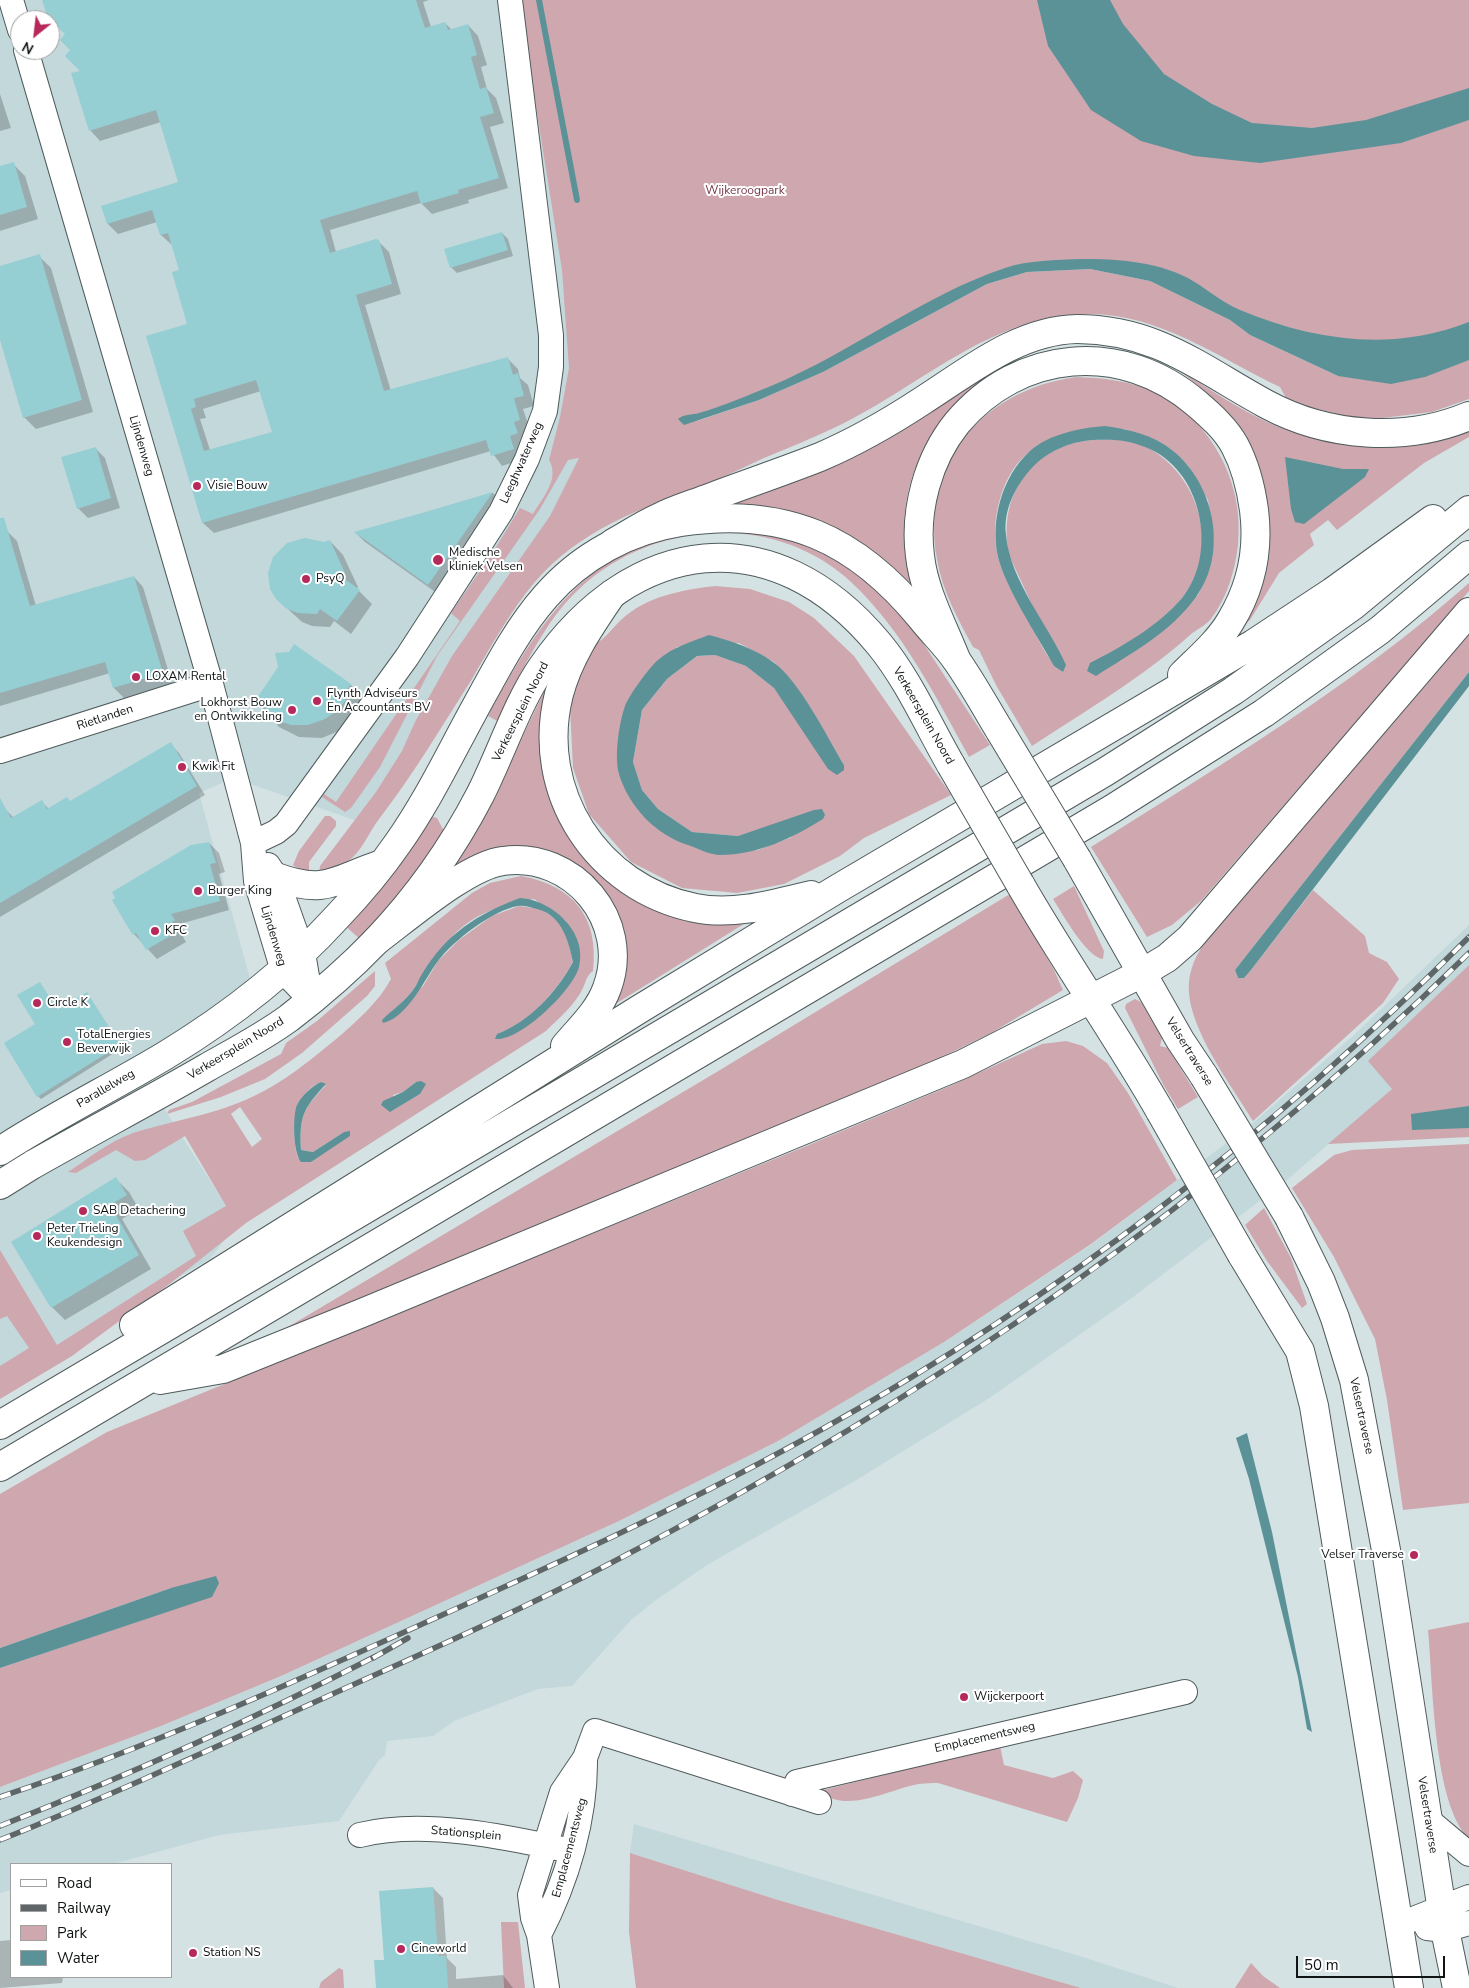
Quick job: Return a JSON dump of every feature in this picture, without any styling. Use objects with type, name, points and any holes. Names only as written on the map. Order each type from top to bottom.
[{"type":"main road","points":[[283,971],[303,953],[383,863],[400,840],[435,782],[503,657],[522,627],[545,597],[566,575],[590,556],[659,517],[821,456],[893,419],[983,361],[1011,347],[1054,332],[1075,329],[1102,330],[1148,340],[1184,356],[1267,405],[1299,419],[1339,430],[1380,434],[1416,430],[1456,422],[1469,416]]},
{"type":"main road","points":[[956,659],[929,594],[919,552],[920,509],[937,455],[949,433],[964,415],[983,396],[1014,377],[1041,366],[1070,361],[1093,360],[1116,364],[1152,375],[1184,393],[1210,415],[1234,445],[1247,476],[1256,523],[1256,550],[1250,580],[1230,622],[1215,642],[1154,702]]},
{"type":"main road","points":[[46,1398],[122,1332],[547,1066],[837,889],[1253,644],[1348,581],[1418,531],[1448,506],[1469,496]]},
{"type":"main road","points":[[0,1425],[1105,772],[1233,692],[1346,611],[1469,510]]},
{"type":"main road","points":[[613,543],[661,525],[708,518],[758,519],[798,528],[841,547],[879,573],[909,603],[956,659],[1077,859],[1142,973]]},
{"type":"main road","points":[[0,1468],[1112,809],[1264,714],[1380,630],[1469,555]]},
{"type":"main road","name":"Verkeersplein Noord","points":[[0,1185],[265,1034],[311,1000],[376,941],[419,890],[458,833],[480,796],[539,671],[567,633],[612,594],[641,576],[697,558],[727,556],[746,559],[794,575],[818,587],[839,604],[879,644],[898,671],[1054,943],[1090,998]]},
{"type":"main road","points":[[612,594],[578,644],[564,679],[556,710],[554,729],[556,771],[567,807],[584,837],[604,861],[634,885],[667,901],[696,909],[721,911],[751,909],[837,889]]},
{"type":"main road","points":[[144,1382],[223,1369],[362,1313],[963,1064],[1142,973],[1166,958],[1190,938],[1469,612]]},
{"type":"main road","points":[[376,941],[464,876],[482,866],[503,860],[526,859],[548,865],[568,874],[587,890],[600,907],[609,928],[613,952],[611,974],[598,1007],[547,1066]]},
{"type":"main road","points":[[276,877],[306,886],[324,886],[337,883],[383,863]]},
{"type":"main road","name":"Parallelweg","points":[[0,1151],[167,1054],[220,1019],[283,971]]},
{"type":"main road","name":"Velsertraverse","points":[[1142,973],[1289,1217],[1321,1282],[1335,1318],[1354,1380],[1386,1550],[1427,1818],[1452,1920],[1457,1988]]},
{"type":"main road","points":[[1090,998],[1160,1111],[1242,1255],[1300,1351],[1314,1406],[1409,1988]]},
{"type":"street","name":"Leeghwaterweg","points":[[253,843],[276,832],[286,824],[407,656],[501,512],[527,459],[545,411],[550,367],[551,335],[510,0]]},
{"type":"street","name":"Lijndenweg","points":[[29,60],[211,684],[253,843],[256,881],[283,971],[311,1000]]},
{"type":"street","name":"Rietlanden","points":[[0,751],[211,684]]},
{"type":"street","name":"Lijndenweg","points":[[253,843],[276,877],[303,953],[311,1000]]},
{"type":"street","name":"Emplacementsweg","points":[[792,1794],[797,1782],[1185,1692]]},
{"type":"street","name":"Emplacementsweg","points":[[547,1988],[540,1935],[533,1918],[530,1895],[565,1785],[585,1758],[595,1731],[819,1802]]},
{"type":"street","name":"Emplacementsweg","points":[[540,1935],[554,1906],[580,1819],[585,1790],[585,1758]]},
{"type":"street","points":[[1427,1818],[1469,1854]]},
{"type":"street","name":"Stationsplein","points":[[360,1835],[380,1830],[427,1830],[506,1838],[570,1852]]},
{"type":"street","name":"Emplacementsweg","points":[[506,1838],[535,1879]]},
{"type":"street","points":[[1398,1924],[1452,1920],[1469,1897]]},
{"type":"shaded area","points":[[0,0],[589,0],[639,369],[366,824],[233,778],[199,793],[257,1004],[148,1083],[237,1223],[210,1259],[127,1307],[0,1388]]},
{"type":"shaded area","points":[[1469,925],[1469,965],[1431,1002],[1392,1089],[1287,1180],[1133,1297],[991,1397],[858,1479],[707,1565],[656,1600],[631,1620],[572,1686],[538,1689],[454,1721],[433,1736],[387,1741],[385,1755],[379,1760],[339,1821],[219,1835],[117,1863],[10,1863],[10,1890],[0,1893],[0,1787],[161,1726],[281,1676],[619,1521],[778,1441],[944,1342],[1092,1244],[1253,1123],[1354,1035]]},
{"type":"shaded area","points":[[634,1824],[1083,1957],[1178,1988],[1081,1988],[778,1900],[630,1853]]},
{"type":"green space","name":"Wijkeroogpark","points":[[519,0],[1469,0],[1469,340],[1340,356],[1172,283],[1102,266],[1046,267],[994,277],[822,368],[694,422],[759,400],[823,372],[987,284],[1027,272],[1090,269],[1150,281],[1230,320],[1250,335],[1338,376],[1469,360],[1469,399],[1432,412],[1382,418],[1356,418],[1287,400],[1280,387],[1186,338],[1137,320],[1111,315],[1085,314],[1050,318],[1017,327],[955,357],[867,411],[836,427],[712,482],[635,512],[591,535],[571,549],[534,583],[517,606],[427,750],[375,824],[360,849],[344,864],[319,873],[320,866],[376,792],[402,751],[415,722],[452,656],[550,516],[579,458],[568,460],[540,509],[437,656],[380,767],[351,808],[345,812],[322,797],[324,794],[336,802],[460,621],[451,613],[493,552],[520,508],[533,514],[549,488],[553,474],[549,460],[560,417],[569,368],[562,270]]},
{"type":"green space","points":[[1000,369],[972,388],[950,410],[927,442],[918,461],[911,480],[905,519],[905,538],[915,587],[904,587],[882,566],[709,504]]},
{"type":"green space","points":[[1183,373],[1258,418],[1293,432],[1318,439],[1368,446],[1419,443],[1469,430],[1469,437],[1424,463],[1337,530],[1328,520],[1310,534],[1314,545],[1279,573],[1250,620],[1241,628],[1251,607],[1232,420],[1218,403]]},
{"type":"green space","points":[[1076,377],[1103,379],[1138,386],[1169,400],[1205,432],[1218,452],[1229,474],[1239,521],[1235,565],[1222,602],[1209,621],[1153,666],[1032,746],[996,685],[979,650],[973,647],[951,604],[939,571],[934,524],[938,492],[949,463],[965,437],[986,415],[1012,397],[1042,385]],"holes":[[[1124,429],[1158,441],[1172,450],[1188,466],[1208,500],[1214,541],[1208,573],[1198,595],[1096,675],[1090,664],[1151,627],[1182,598],[1194,579],[1200,558],[1202,537],[1199,516],[1192,495],[1181,476],[1166,461],[1148,448],[1128,441],[1114,440],[1084,441],[1066,445],[1036,463],[1016,489],[1007,521],[1009,555],[1063,672],[1053,663],[1045,651],[1013,593],[998,557],[995,529],[1000,499],[1005,484],[1021,459],[1032,450],[1052,441],[1076,435]]]},
{"type":"green space","points":[[724,529],[781,536],[808,544],[859,572],[906,617],[990,745],[969,757],[917,665],[887,621],[851,582],[820,559],[786,543],[751,535],[714,533],[677,538],[642,549],[609,566],[579,589],[550,623],[514,686],[514,691],[501,723],[488,716],[520,659],[559,606],[581,583],[606,564],[635,548],[681,534]]},
{"type":"green space","points":[[1469,583],[1469,591],[1201,901],[1172,925],[1147,937],[1091,847],[1333,690],[1380,656]]},
{"type":"green space","points":[[715,586],[750,589],[789,602],[814,618],[854,656],[951,795],[864,838],[840,856],[784,884],[737,893],[682,888],[631,862],[589,814],[573,768],[570,707],[576,680],[593,645],[605,637],[632,611],[666,595]],"holes":[[[739,643],[774,662],[793,683],[844,765],[844,770],[798,721],[774,688],[746,666],[715,655],[697,656],[667,679],[642,710],[633,762],[642,790],[658,809],[692,832],[738,836],[764,828],[792,837],[758,850],[719,855],[636,807],[618,740],[677,647]]]},
{"type":"green space","points":[[1469,634],[1469,672],[1235,970],[1238,978],[1244,978],[1313,890],[1365,936],[1369,953],[1387,962],[1399,979],[1383,1003],[1253,1121],[1221,1070],[1200,1031],[1189,992],[1190,975],[1194,962],[1216,928]]},
{"type":"green space","points":[[548,684],[590,852],[747,922],[609,1008],[623,984],[623,925],[597,885],[569,866],[451,870],[499,784]]},
{"type":"green space","points":[[325,816],[330,816],[336,821],[336,826],[309,862],[309,872],[299,870],[293,865],[299,851]]},
{"type":"green space","points":[[430,816],[437,818],[444,831],[411,880],[360,939],[344,925]]},
{"type":"green space","points":[[521,876],[540,881],[555,887],[569,896],[587,920],[592,935],[594,952],[593,971],[588,976],[576,1000],[566,1011],[546,1031],[246,1223],[172,1282],[72,1356],[0,1399],[0,1366],[29,1348],[7,1316],[0,1319],[0,1250],[57,1345],[196,1256],[183,1231],[226,1206],[185,1136],[145,1160],[135,1161],[116,1150],[76,1173],[68,1172],[124,1136],[225,1108],[254,1096],[286,1078],[335,1040],[373,1004],[391,979],[385,963],[472,893],[490,883]],"holes":[[[534,899],[566,921],[579,967],[526,1026],[497,1034],[521,1022],[541,1005],[573,962],[567,936],[558,921],[541,909],[519,906],[492,916],[459,940],[438,961],[423,986],[383,1020],[412,992],[439,952],[462,927],[492,910]],[[321,1082],[326,1085],[312,1100],[304,1114],[301,1129],[301,1150],[313,1152],[344,1132],[311,1162],[298,1158],[294,1131],[300,1102],[312,1087]],[[416,1082],[420,1094],[393,1110],[393,1095],[403,1092]],[[240,1107],[262,1139],[252,1147],[231,1114]]]},
{"type":"green space","points":[[1074,886],[1104,951],[1103,959],[1089,951],[1082,943],[1053,899]]},
{"type":"green space","points":[[1010,894],[1054,970],[1063,990],[993,1032],[926,1065],[283,1330],[715,1073]]},
{"type":"green space","points":[[1469,965],[1469,1137],[1328,1144],[1392,1089],[1368,1061]]},
{"type":"green space","points":[[375,971],[375,986],[367,996],[302,1053],[265,1079],[221,1097],[167,1114],[169,1110],[192,1102],[281,1054],[286,1043],[317,1021]]},
{"type":"green space","points":[[1135,999],[1141,1002],[1162,1038],[1160,1046],[1168,1048],[1198,1097],[1178,1109],[1164,1086],[1125,1008],[1126,1004]]},
{"type":"green space","points":[[1066,1041],[1083,1046],[1107,1063],[1128,1093],[1177,1180],[1091,1244],[944,1342],[778,1441],[619,1521],[281,1676],[161,1726],[0,1787],[0,1668],[148,1618],[171,1588],[0,1648],[0,1494],[107,1432],[804,1147],[950,1086],[1042,1044]]},
{"type":"green space","points":[[1469,1144],[1469,1503],[1403,1510],[1387,1400],[1375,1339],[1334,1257],[1292,1188],[1334,1155],[1352,1150]]},
{"type":"green space","points":[[1264,1208],[1291,1258],[1307,1304],[1302,1308],[1267,1261],[1245,1225]]},
{"type":"green space","points":[[1469,1622],[1469,1839],[1457,1822],[1448,1798],[1442,1771],[1437,1740],[1428,1630]]},
{"type":"green space","points":[[1000,1746],[1004,1765],[1053,1778],[1073,1771],[1083,1780],[1078,1798],[1067,1822],[938,1783],[919,1784],[855,1801],[842,1801],[830,1798],[819,1791]]},
{"type":"green space","points":[[630,1853],[778,1900],[1081,1988],[636,1988],[629,1932]]},
{"type":"green space","points":[[501,1922],[518,1922],[525,1988],[504,1988]]},
{"type":"green space","points":[[1251,1963],[1263,1976],[1280,1988],[1235,1988]]},
{"type":"green space","points":[[339,1968],[343,1970],[344,1988],[319,1988],[321,1982]]},
{"type":"water","points":[[1037,0],[1110,0],[1123,24],[1164,74],[1212,104],[1252,123],[1312,128],[1366,120],[1469,88],[1469,120],[1401,143],[1260,163],[1194,156],[1141,141],[1091,110],[1048,46]]},
{"type":"water","points":[[1081,259],[1135,262],[1175,272],[1240,310],[1268,321],[1325,335],[1353,339],[1382,340],[1440,331],[1469,322],[1469,360],[1425,377],[1391,384],[1338,376],[1250,335],[1230,320],[1150,281],[1090,269],[1027,272],[987,284],[823,372],[759,400],[684,425],[678,419],[682,416],[727,404],[801,372],[945,293],[974,280],[1023,263]]},
{"type":"water","points":[[1105,426],[1131,431],[1157,440],[1172,450],[1186,464],[1198,481],[1207,499],[1214,539],[1212,560],[1206,579],[1186,610],[1150,641],[1096,676],[1087,671],[1090,663],[1127,643],[1151,627],[1182,598],[1193,579],[1200,558],[1202,536],[1199,514],[1192,492],[1180,473],[1164,458],[1145,447],[1120,440],[1093,440],[1067,445],[1051,453],[1030,470],[1015,492],[1006,517],[1006,535],[1009,552],[1022,586],[1066,665],[1063,672],[1054,666],[1007,583],[998,557],[996,529],[997,514],[1005,486],[1020,461],[1030,451],[1055,436],[1085,428]]},
{"type":"water","points":[[1285,457],[1343,469],[1369,469],[1365,477],[1304,524],[1295,522],[1291,509]]},
{"type":"water","points":[[709,635],[750,649],[766,657],[783,670],[802,695],[844,765],[844,770],[837,775],[828,769],[774,688],[746,666],[715,655],[697,656],[667,679],[642,710],[633,762],[642,790],[658,809],[692,832],[738,836],[814,810],[822,809],[825,815],[823,819],[787,839],[748,852],[716,855],[665,834],[645,818],[637,808],[630,798],[619,774],[617,759],[618,740],[627,701],[654,664],[664,655],[682,645]]},
{"type":"water","points":[[1469,672],[1469,686],[1251,970],[1244,978],[1238,978],[1235,970]]},
{"type":"water","points":[[520,898],[532,900],[555,911],[573,930],[578,942],[580,954],[579,967],[575,977],[544,1013],[518,1032],[506,1038],[495,1039],[497,1034],[520,1022],[541,1005],[559,984],[573,962],[566,936],[557,921],[543,911],[520,906],[497,913],[463,936],[438,961],[408,1006],[392,1019],[383,1023],[382,1020],[412,992],[431,960],[452,937],[476,919]]},
{"type":"water","points":[[421,1081],[426,1084],[420,1094],[390,1112],[381,1105],[383,1101]]},
{"type":"water","points":[[321,1082],[326,1084],[304,1113],[301,1128],[301,1150],[313,1152],[344,1132],[350,1131],[350,1136],[311,1162],[301,1162],[296,1151],[294,1136],[296,1108],[306,1093]]},
{"type":"water","points":[[1469,1106],[1469,1128],[1412,1130],[1411,1114]]},
{"type":"water","points":[[1247,1433],[1272,1532],[1312,1732],[1307,1729],[1298,1677],[1249,1479],[1236,1438]]},
{"type":"water","points":[[216,1576],[219,1583],[212,1597],[0,1668],[0,1648],[171,1588]]},
{"type":"building","points":[[42,0],[416,0],[425,28],[445,22],[448,30],[468,24],[477,55],[471,57],[480,89],[486,87],[494,113],[480,117],[499,178],[458,190],[459,193],[421,204],[417,191],[320,220],[330,253],[376,239],[379,240],[392,284],[356,295],[384,391],[508,357],[513,375],[518,373],[524,396],[514,398],[520,420],[514,422],[518,433],[510,436],[514,449],[491,456],[486,440],[202,523],[146,336],[187,324],[172,272],[179,270],[168,233],[160,235],[152,210],[107,224],[101,206],[178,182],[156,110],[89,131],[71,73],[80,71],[65,56],[70,50],[60,40],[65,34],[60,29],[60,10],[45,10]],"holes":[[[256,380],[272,432],[204,451],[191,409],[196,407],[194,399]]]},
{"type":"building","points":[[14,162],[27,207],[0,215],[0,166]]},
{"type":"building","points":[[502,232],[508,250],[450,268],[444,249]]},
{"type":"building","points":[[40,254],[82,400],[23,418],[0,340],[0,266]]},
{"type":"building","points":[[96,447],[111,498],[77,509],[61,457]]},
{"type":"building","points":[[493,492],[428,585],[354,532],[422,513]]},
{"type":"building","points":[[0,518],[4,518],[30,606],[134,576],[163,673],[113,688],[105,662],[0,693]]},
{"type":"building","name":"PsyQ","points":[[305,538],[324,542],[330,540],[345,573],[342,577],[360,590],[337,621],[320,609],[317,614],[298,613],[287,609],[276,599],[270,589],[268,573],[273,557],[287,543]]},
{"type":"building","points":[[294,644],[351,684],[342,696],[346,700],[338,710],[325,719],[308,725],[291,725],[273,719],[264,714],[268,710],[255,701],[278,667],[275,653],[289,652]]},
{"type":"building","points":[[171,742],[197,786],[0,903],[0,798],[11,818],[42,800],[47,809],[67,797],[70,801]]},
{"type":"building","points":[[209,842],[216,863],[210,864],[220,901],[171,914],[175,920],[172,922],[177,932],[146,950],[136,933],[133,935],[126,924],[112,900],[115,898],[112,892],[191,845]]},
{"type":"building","points":[[40,982],[57,1010],[87,992],[120,1045],[37,1097],[4,1043],[35,1024],[17,995]]},
{"type":"building","points":[[116,1177],[127,1195],[110,1205],[139,1255],[51,1308],[11,1242]]},
{"type":"building","points":[[433,1887],[438,1956],[446,1956],[448,1988],[376,1988],[374,1960],[384,1960],[379,1891]]},
{"type":"waterway","points":[[539,0],[577,200]]},
{"type":"railway","points":[[0,1797],[110,1758],[218,1714],[531,1575],[680,1504],[778,1454],[914,1376],[999,1322],[1083,1264],[1244,1141],[1321,1076],[1469,937]]},
{"type":"railway","points":[[0,1840],[164,1770],[433,1649],[539,1599],[727,1501],[842,1434],[953,1364],[1062,1291],[1168,1213],[1271,1131],[1372,1045],[1469,953]]},
{"type":"railway","points":[[373,1658],[408,1638]]},
{"type":"railway","points":[[0,1826],[192,1745],[378,1655]]},
{"type":"place","name":"Visie Bouw","points":[[197,486]]},
{"type":"place","name":"Medische kliniek Velsen","points":[[438,560]]},
{"type":"place","name":"PsyQ","points":[[306,579]]},
{"type":"place","name":"LOXAM Rental","points":[[136,677]]},
{"type":"place","name":"Flynth Adviseurs En Accountants BV","points":[[317,701]]},
{"type":"place","name":"Lokhorst Bouw en Ontwikkeling","points":[[292,710]]},
{"type":"place","name":"Kwik Fit","points":[[182,767]]},
{"type":"place","name":"Burger King","points":[[198,891]]},
{"type":"place","name":"KFC","points":[[155,931]]},
{"type":"place","name":"Circle K","points":[[37,1003]]},
{"type":"place","name":"TotalEnergies Beverwijk","points":[[67,1042]]},
{"type":"place","name":"SAB Detachering","points":[[83,1211]]},
{"type":"place","name":"Peter Trieling Keukendesign","points":[[37,1236]]},
{"type":"place","name":"Velser Traverse","points":[[1414,1555]]},
{"type":"place","name":"Wijckerpoort","points":[[964,1697]]},
{"type":"place","name":"Cineworld","points":[[401,1949]]},
{"type":"place","name":"Station NS","points":[[193,1953]]}]
